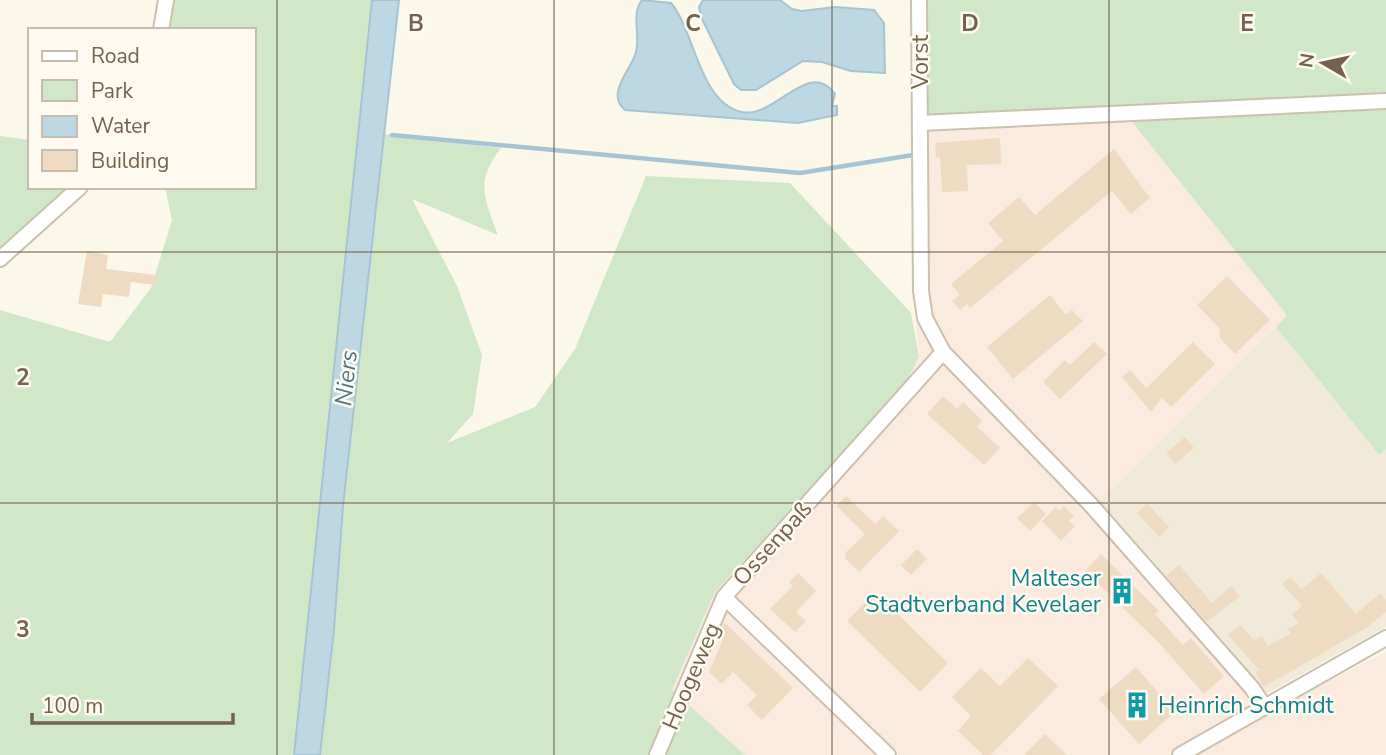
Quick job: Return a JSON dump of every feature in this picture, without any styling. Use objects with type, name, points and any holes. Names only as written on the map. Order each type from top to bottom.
[{"type":"street","points":[[161,28],[166,0]]},
{"type":"street","name":"Vorst","points":[[919,0],[920,123]]},
{"type":"street","points":[[1264,706],[1252,688],[1091,505],[943,352],[925,318],[921,291],[920,123],[1386,101]]},
{"type":"street","points":[[0,259],[78,189]]},
{"type":"street","name":"Ossenpaß","points":[[888,755],[724,597],[943,352]]},
{"type":"street","name":"Hoogeweg","points":[[657,755],[724,597]]},
{"type":"street","points":[[1180,755],[1386,638]]},
{"type":"shaded area","points":[[1128,117],[1288,315],[1087,514],[1197,634],[1264,714],[1386,652],[1386,755],[899,755],[891,747],[883,755],[745,755],[671,691],[715,592],[835,461],[895,404],[919,357],[916,327],[925,250],[927,132],[931,129]]},
{"type":"shaded area","points":[[1276,327],[1378,454],[1386,449],[1386,627],[1264,695],[1097,504]]},
{"type":"green space","points":[[166,0],[372,0],[294,755],[0,755],[0,310],[110,342],[151,288],[172,220],[165,189],[256,189],[256,28],[160,28]]},
{"type":"green space","points":[[922,0],[1386,0],[1386,97],[934,118],[924,108]]},
{"type":"green space","points":[[1386,105],[1386,449],[1379,455],[1276,327],[1287,315],[1128,117]]},
{"type":"green space","points":[[385,134],[501,148],[488,170],[484,190],[498,235],[412,199],[457,286],[482,355],[473,414],[447,443],[535,407],[575,349],[646,176],[790,183],[911,313],[919,357],[895,404],[835,461],[715,592],[672,690],[745,755],[320,755],[334,629],[343,506]]},
{"type":"green space","points":[[0,136],[28,140],[28,189],[78,189],[0,259]]},
{"type":"water","name":"Niers","points":[[372,0],[399,0],[343,506],[334,629],[320,755],[294,755]]},
{"type":"water","points":[[642,0],[671,3],[679,15],[707,81],[716,95],[728,106],[742,112],[754,112],[803,85],[814,82],[825,84],[835,94],[832,106],[837,106],[837,115],[798,123],[625,110],[620,104],[618,90],[637,48],[636,19]]},
{"type":"water","points":[[703,0],[780,0],[792,9],[802,11],[835,7],[874,10],[884,23],[885,73],[851,71],[822,62],[803,61],[756,90],[741,90],[734,84],[701,17],[699,7]]},
{"type":"building","points":[[1000,138],[1001,164],[967,165],[968,191],[942,192],[940,157],[936,158],[935,143]]},
{"type":"building","points":[[1114,149],[1150,198],[1131,214],[1112,191],[970,308],[967,304],[960,310],[952,301],[960,295],[951,284],[1003,241],[988,223],[1019,197],[1035,215]]},
{"type":"building","points":[[87,251],[108,255],[106,269],[156,275],[155,285],[131,282],[129,297],[103,294],[101,307],[78,304]]},
{"type":"building","points":[[1227,276],[1270,320],[1235,354],[1220,338],[1219,328],[1197,305]]},
{"type":"building","points":[[1050,295],[1066,315],[1072,310],[1083,321],[1013,379],[987,347]]},
{"type":"building","points":[[1094,342],[1107,354],[1060,399],[1043,382],[1065,360],[1070,365]]},
{"type":"building","points":[[1193,342],[1215,364],[1171,407],[1162,398],[1151,412],[1122,377],[1130,370],[1146,388]]},
{"type":"building","points":[[943,396],[957,409],[963,402],[982,420],[977,427],[1000,448],[984,465],[927,414]]},
{"type":"building","points":[[1185,437],[1194,448],[1175,464],[1166,453]]},
{"type":"building","points":[[846,496],[875,524],[883,516],[899,531],[859,572],[846,559],[845,553],[865,534],[836,506]]},
{"type":"building","points":[[1034,502],[1046,514],[1030,531],[1017,518]]},
{"type":"building","points":[[1147,504],[1169,527],[1159,537],[1137,513]]},
{"type":"building","points":[[1064,506],[1074,516],[1069,521],[1075,526],[1061,541],[1042,521],[1056,507],[1059,511]]},
{"type":"building","points":[[917,549],[927,559],[911,575],[901,565]]},
{"type":"building","points":[[1101,554],[1159,611],[1155,614],[1183,645],[1191,638],[1224,676],[1204,694],[1159,643],[1085,571]]},
{"type":"building","points":[[1179,565],[1212,603],[1231,586],[1240,596],[1207,622],[1166,576]]},
{"type":"building","points":[[798,573],[816,591],[796,612],[806,621],[795,632],[770,609],[793,586],[789,582]]},
{"type":"building","points":[[1321,573],[1356,614],[1380,593],[1386,600],[1386,612],[1366,628],[1264,687],[1255,672],[1259,670],[1228,635],[1240,625],[1254,640],[1262,636],[1268,646],[1291,633],[1287,629],[1299,623],[1292,615],[1302,606],[1282,584],[1290,577],[1302,589]]},
{"type":"building","points":[[875,592],[948,663],[920,692],[847,621]]},
{"type":"building","points":[[724,622],[793,688],[762,720],[747,705],[757,695],[733,672],[722,684],[709,672],[723,639],[718,636]]},
{"type":"building","points":[[1028,658],[1058,686],[991,755],[983,755],[958,731],[971,716],[952,697],[981,668],[1000,686]]},
{"type":"building","name":"Heinrich Schmidt","points":[[1136,667],[1175,712],[1139,744],[1099,699]]},
{"type":"building","points":[[1045,734],[1067,755],[1024,755]]},
{"type":"waterway","points":[[392,135],[800,173],[913,155]]},
{"type":"place","name":"Malteser Stadtverband Kevelaer","points":[[1122,591]]},
{"type":"place","name":"Heinrich Schmidt","points":[[1137,705]]}]
